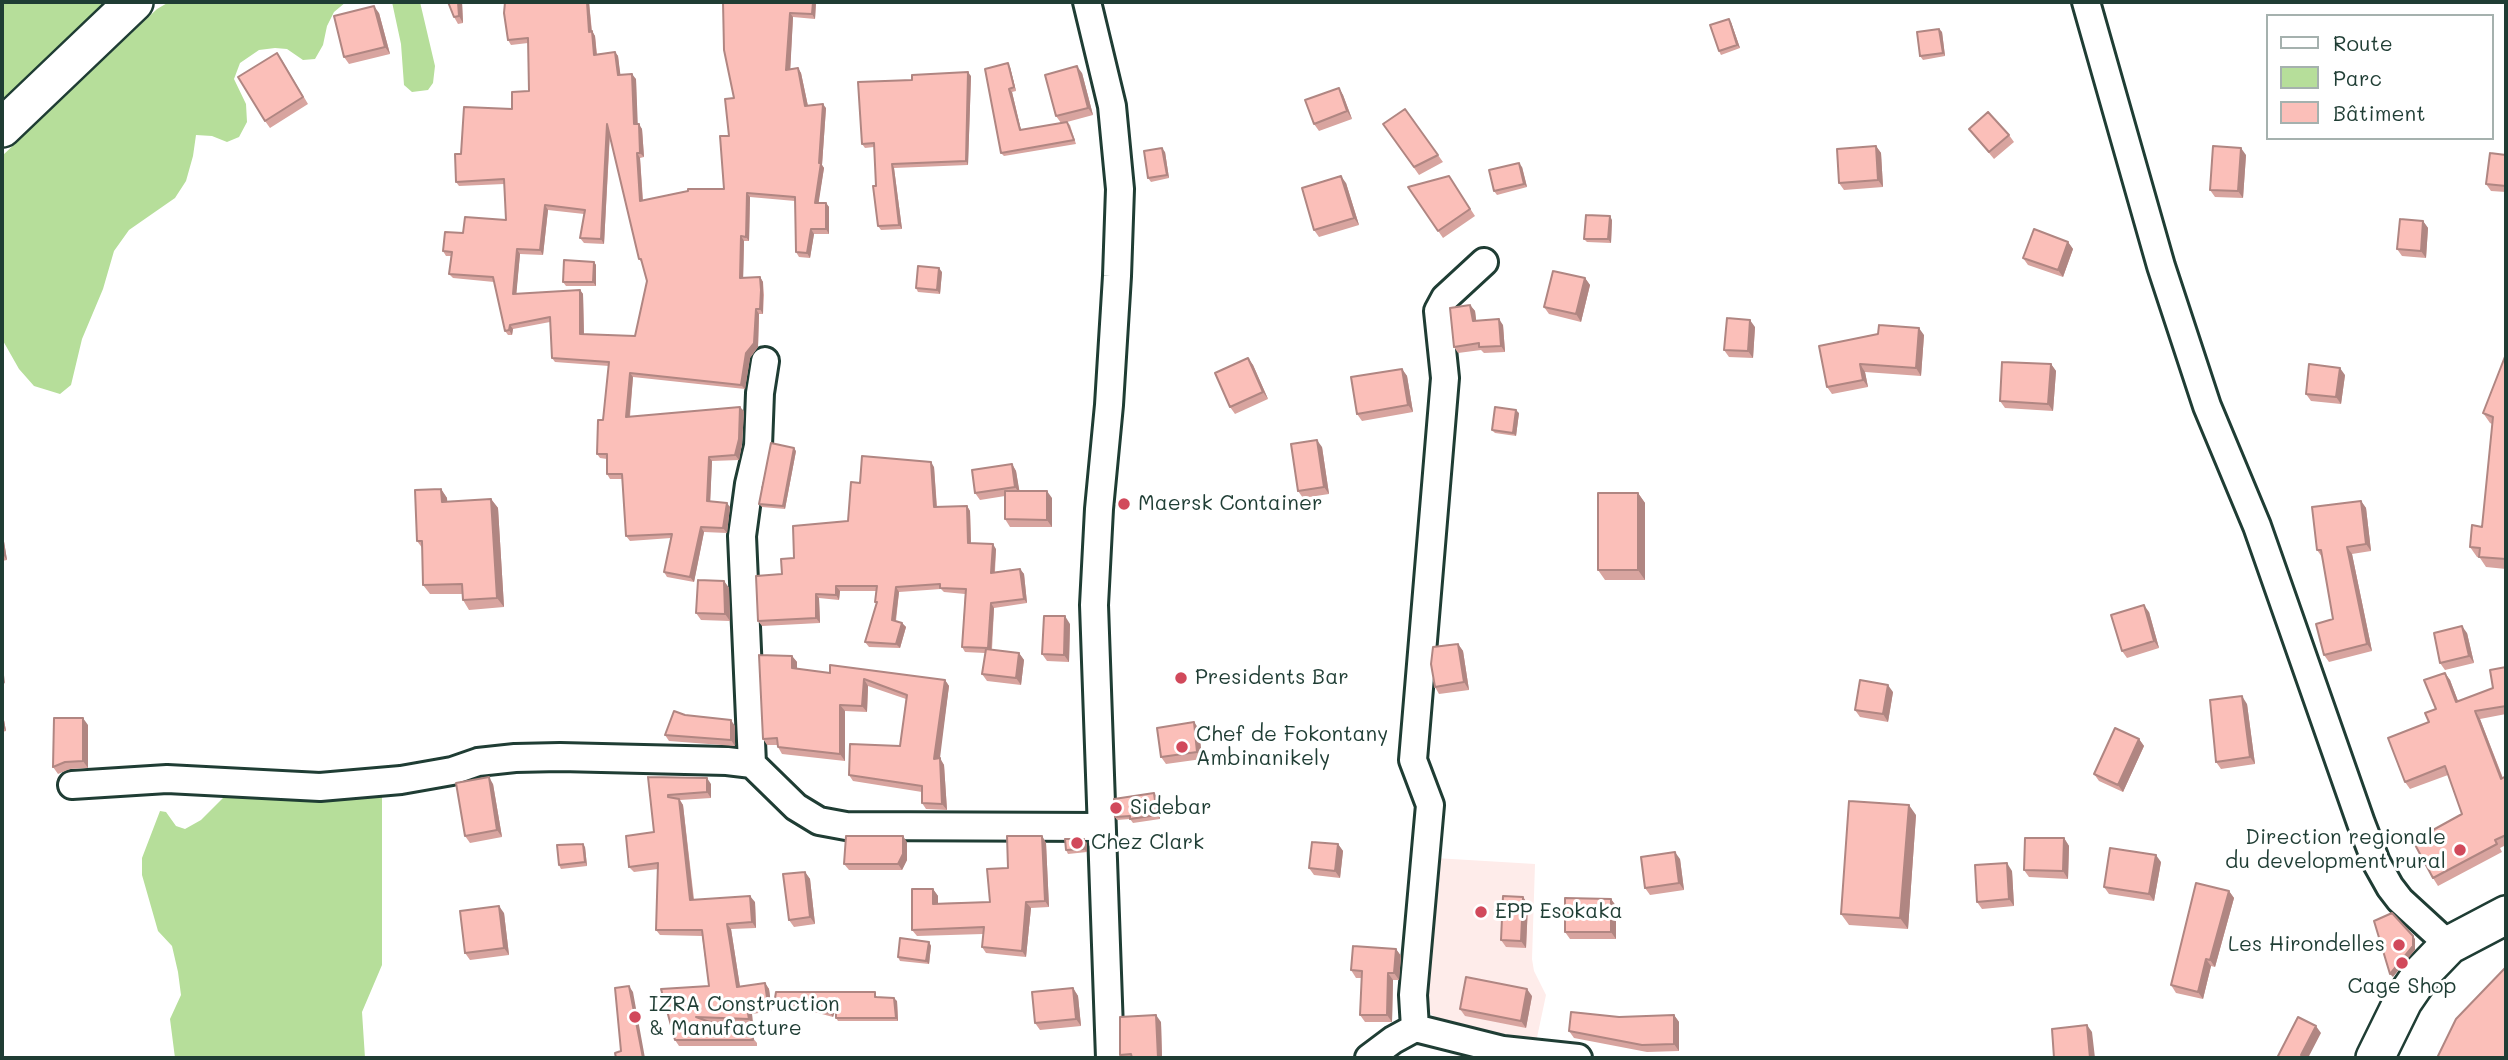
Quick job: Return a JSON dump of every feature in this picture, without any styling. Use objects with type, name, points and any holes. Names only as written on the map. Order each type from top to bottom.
[{"type":"main road","points":[[2,128],[134,2]]},
{"type":"main road","points":[[2375,1058],[2403,1001],[2423,972],[2449,945],[2506,915]]},
{"type":"street","points":[[1087,2],[1112,106],[1120,188],[1111,379],[1099,509],[1094,606],[1110,1058]]},
{"type":"street","points":[[2086,2],[2161,266],[2207,406],[2257,526],[2376,862],[2395,894],[2449,945]]},
{"type":"street","points":[[1415,1028],[1413,995],[1430,805],[1413,760],[1446,378],[1438,311],[1445,298],[1484,262]]},
{"type":"street","points":[[752,764],[742,536],[749,484],[758,446],[760,393],[765,361]]},
{"type":"street","points":[[72,785],[167,779],[333,786],[452,771],[478,762],[526,758],[752,764],[796,807],[819,821],[846,826],[1101,827]]},
{"type":"street","points":[[1369,1058],[1415,1028],[1503,1050],[1578,1058]]},
{"type":"shaded area","name":"EPP Esokaka","points":[[1435,858],[1535,864],[1532,959],[1534,971],[1546,995],[1535,1047],[1442,1022],[1431,1014],[1424,993]]},
{"type":"green space","points":[[2,2],[107,2],[2,101]]},
{"type":"green space","points":[[169,2],[346,2],[334,12],[327,26],[323,45],[315,59],[303,60],[287,49],[275,48],[259,50],[240,63],[234,79],[246,104],[247,122],[239,137],[227,142],[212,136],[196,135],[186,181],[175,198],[129,230],[114,251],[103,289],[82,339],[71,385],[60,394],[34,386],[19,369],[2,339],[2,156],[157,9]]},
{"type":"green space","points":[[392,2],[420,2],[435,66],[433,83],[428,90],[412,92],[404,85],[401,44]]},
{"type":"green space","points":[[382,795],[382,965],[362,1012],[365,1058],[175,1058],[170,1019],[181,995],[178,972],[172,946],[158,931],[142,875],[142,858],[160,811],[166,812],[176,826],[185,829],[201,820],[223,798]]},
{"type":"building","points":[[448,2],[458,2],[459,16],[454,17]]},
{"type":"building","points":[[505,2],[587,2],[594,55],[615,52],[618,75],[632,74],[634,124],[639,124],[640,153],[637,153],[640,201],[688,189],[724,189],[720,136],[729,136],[725,99],[734,98],[724,50],[723,2],[813,2],[812,14],[790,13],[786,70],[798,68],[805,106],[823,104],[821,163],[815,203],[826,203],[826,229],[811,229],[807,253],[796,252],[795,197],[747,193],[746,237],[741,236],[740,278],[760,277],[761,290],[760,309],[756,309],[754,343],[746,353],[741,385],[630,373],[626,417],[740,407],[739,439],[735,455],[709,457],[707,501],[727,503],[723,528],[701,527],[690,577],[664,572],[672,534],[626,536],[622,474],[607,474],[607,454],[597,454],[598,420],[603,420],[609,362],[552,358],[550,317],[510,325],[509,330],[505,331],[493,277],[449,274],[452,252],[443,251],[445,232],[463,233],[465,217],[506,220],[504,179],[456,182],[455,154],[461,154],[464,107],[512,109],[512,92],[529,91],[528,38],[508,40]],"holes":[[[607,124],[639,259],[647,281],[635,336],[580,334],[580,290],[513,294],[517,249],[540,250],[545,205],[585,210],[580,238],[601,239]]]},
{"type":"building","points":[[374,6],[385,47],[344,57],[334,16]]},
{"type":"building","points":[[1729,19],[1737,45],[1719,51],[1710,25]]},
{"type":"building","points":[[1939,29],[1943,53],[1920,56],[1917,32]]},
{"type":"building","points":[[277,53],[303,97],[265,121],[238,77]]},
{"type":"building","points":[[1008,63],[1014,87],[1009,89],[1020,130],[1067,122],[1074,140],[1001,153],[985,69]]},
{"type":"building","points":[[1077,66],[1088,108],[1056,116],[1045,75]]},
{"type":"building","points":[[968,72],[966,161],[892,164],[899,225],[878,226],[873,186],[876,186],[874,143],[862,144],[858,82],[912,80],[912,75]]},
{"type":"building","points":[[1339,88],[1347,111],[1314,124],[1305,100]]},
{"type":"building","points":[[1405,109],[1438,155],[1414,167],[1383,124]]},
{"type":"building","points":[[1988,112],[2009,135],[1989,152],[1969,129]]},
{"type":"building","points":[[1876,146],[1878,180],[1839,183],[1837,149]]},
{"type":"building","points":[[2213,146],[2241,148],[2238,191],[2210,190]]},
{"type":"building","points":[[1162,148],[1167,175],[1148,178],[1144,151]]},
{"type":"building","points":[[2490,153],[2506,155],[2506,186],[2486,184]]},
{"type":"building","points":[[1519,163],[1524,184],[1494,191],[1489,170]]},
{"type":"building","points":[[1341,176],[1354,218],[1314,230],[1302,188]]},
{"type":"building","points":[[1449,176],[1470,209],[1438,231],[1408,187]]},
{"type":"building","points":[[1586,215],[1610,216],[1608,239],[1584,239]]},
{"type":"building","points":[[2400,219],[2423,221],[2421,251],[2397,249]]},
{"type":"building","points":[[2034,229],[2068,242],[2058,270],[2023,258]]},
{"type":"building","points":[[564,260],[594,262],[593,282],[563,282]]},
{"type":"building","points":[[918,266],[939,268],[937,290],[916,288]]},
{"type":"building","points":[[1553,271],[1585,278],[1576,314],[1544,307]]},
{"type":"building","points":[[1470,305],[1473,321],[1499,319],[1501,346],[1479,347],[1479,343],[1454,347],[1450,308]]},
{"type":"building","points":[[1727,318],[1750,320],[1748,351],[1724,350]]},
{"type":"building","points":[[1879,325],[1919,328],[1916,368],[1860,364],[1863,380],[1827,387],[1819,346],[1878,334]]},
{"type":"building","points":[[2506,354],[2506,559],[2479,557],[2480,548],[2470,547],[2472,525],[2482,527],[2493,417],[2483,413]]},
{"type":"building","points":[[1248,358],[1263,392],[1230,407],[1215,373]]},
{"type":"building","points":[[2002,362],[2051,364],[2048,404],[2000,401]]},
{"type":"building","points":[[2309,364],[2340,368],[2336,397],[2306,394]]},
{"type":"building","points":[[1402,369],[1408,405],[1357,414],[1351,377]]},
{"type":"building","points":[[1495,407],[1516,410],[1513,433],[1492,430]]},
{"type":"building","points":[[1317,440],[1324,487],[1298,491],[1291,444]]},
{"type":"building","points":[[771,443],[794,448],[783,506],[759,504]]},
{"type":"building","points":[[862,456],[931,462],[934,507],[967,506],[968,543],[993,544],[991,573],[1020,569],[1024,599],[991,603],[988,648],[962,647],[966,589],[940,588],[940,584],[896,587],[892,620],[902,623],[896,644],[865,642],[877,602],[877,586],[836,586],[836,595],[816,594],[816,618],[758,621],[756,576],[782,574],[781,559],[794,558],[793,526],[848,521],[851,482],[860,483]]},
{"type":"building","points":[[1012,464],[1015,487],[975,493],[972,470]]},
{"type":"building","points":[[441,489],[442,502],[491,499],[497,598],[463,600],[462,584],[423,585],[422,541],[417,541],[415,490]]},
{"type":"building","points":[[1005,491],[1047,491],[1047,520],[1005,519]]},
{"type":"building","points":[[1598,493],[1638,493],[1638,570],[1598,570]]},
{"type":"building","points":[[2361,501],[2366,544],[2347,547],[2367,644],[2324,655],[2316,624],[2333,619],[2321,550],[2317,550],[2312,507]]},
{"type":"building","points":[[698,580],[724,581],[725,614],[696,613]]},
{"type":"building","points":[[2144,605],[2154,641],[2122,651],[2111,615]]},
{"type":"building","points":[[1044,616],[1065,616],[1064,655],[1042,654]]},
{"type":"building","points":[[2462,626],[2469,656],[2440,663],[2434,633]]},
{"type":"building","points":[[1458,644],[1464,682],[1435,687],[1431,664],[1433,647]]},
{"type":"building","points":[[986,649],[1019,653],[1016,678],[982,674]]},
{"type":"building","points":[[759,655],[792,656],[792,668],[830,673],[830,665],[945,680],[934,759],[940,758],[942,804],[922,803],[922,786],[849,775],[850,744],[900,746],[907,695],[864,679],[862,706],[840,705],[840,754],[778,747],[777,738],[763,739]]},
{"type":"building","points":[[2506,667],[2506,706],[2475,711],[2501,779],[2506,776],[2506,835],[2495,840],[2497,844],[2433,878],[2413,841],[2462,814],[2445,766],[2405,782],[2388,738],[2429,722],[2425,713],[2436,709],[2424,680],[2445,673],[2456,702],[2493,688],[2490,670]]},
{"type":"building","points":[[1860,680],[1888,685],[1883,714],[1855,710]]},
{"type":"building","points":[[2242,696],[2250,757],[2216,762],[2210,700]]},
{"type":"building","points":[[674,711],[685,715],[731,720],[731,740],[665,735]]},
{"type":"building","points":[[54,718],[83,718],[83,761],[65,762],[53,767]]},
{"type":"building","name":"Chef de Fokontany Ambinanikely","points":[[1194,722],[1197,752],[1161,757],[1157,728]]},
{"type":"building","points":[[2115,728],[2139,739],[2118,785],[2094,774]]},
{"type":"building","points":[[489,777],[497,830],[465,836],[456,783]]},
{"type":"building","points":[[648,777],[707,778],[707,792],[668,795],[679,799],[690,900],[750,896],[752,922],[727,924],[737,987],[765,983],[768,1005],[747,1008],[749,1019],[696,1017],[753,1040],[675,1040],[661,989],[709,986],[702,930],[656,930],[658,863],[629,867],[626,836],[654,832]]},
{"type":"building","points":[[1154,793],[1157,815],[1130,819],[1130,816],[1115,817],[1114,799]]},
{"type":"building","points":[[1849,801],[1909,805],[1900,918],[1841,914]]},
{"type":"building","points":[[846,836],[903,836],[903,854],[898,864],[844,864]]},
{"type":"building","points":[[1007,836],[1042,836],[1045,901],[1026,902],[1022,951],[982,947],[984,927],[912,930],[912,889],[933,889],[933,904],[990,902],[987,869],[1008,868]]},
{"type":"building","points":[[2025,838],[2064,838],[2063,871],[2024,870]]},
{"type":"building","points":[[1065,839],[1084,839],[1084,849],[1066,850]]},
{"type":"building","points":[[1312,842],[1338,844],[1335,871],[1309,868]]},
{"type":"building","points":[[583,844],[585,862],[559,865],[557,845]]},
{"type":"building","points":[[2110,848],[2156,855],[2149,894],[2104,887]]},
{"type":"building","points":[[1675,852],[1679,883],[1645,888],[1641,857]]},
{"type":"building","points":[[2007,863],[2009,899],[1977,902],[1975,865]]},
{"type":"building","points":[[805,872],[810,917],[789,920],[783,874]]},
{"type":"building","points":[[2196,883],[2229,891],[2198,992],[2171,985]]},
{"type":"building","points":[[1503,896],[1523,897],[1521,941],[1501,940]]},
{"type":"building","points":[[1565,898],[1611,899],[1611,932],[1565,932]]},
{"type":"building","points":[[499,906],[504,948],[465,953],[460,911]]},
{"type":"building","points":[[2392,913],[2413,936],[2413,946],[2390,974],[2374,921]]},
{"type":"building","points":[[900,938],[929,942],[926,961],[898,957]]},
{"type":"building","points":[[1353,946],[1396,949],[1394,973],[1388,973],[1387,1015],[1360,1015],[1362,971],[1351,970]]},
{"type":"building","points":[[2506,967],[2505,1058],[2437,1058],[2456,1019]]},
{"type":"building","points":[[1466,977],[1527,989],[1521,1021],[1460,1009]]},
{"type":"building","points":[[629,986],[643,1058],[616,1058],[615,1053],[621,1051],[615,988]]},
{"type":"building","points":[[1073,988],[1076,1019],[1035,1023],[1032,992]]},
{"type":"building","points":[[776,992],[875,992],[875,997],[894,998],[896,1018],[836,1018],[836,998],[830,1013],[775,998]]},
{"type":"building","points":[[1571,1012],[1619,1017],[1674,1015],[1674,1044],[1642,1045],[1569,1031]]},
{"type":"building","points":[[1156,1015],[1158,1058],[1120,1055],[1120,1017]]},
{"type":"building","points":[[2298,1017],[2316,1026],[2301,1055],[2307,1058],[2277,1058]]},
{"type":"building","points":[[2087,1025],[2090,1058],[2054,1058],[2052,1029]]},
{"type":"place","name":"Maersk Container","points":[[1124,504]]},
{"type":"place","name":"Presidents Bar","points":[[1181,678]]},
{"type":"place","name":"Chef de Fokontany Ambinanikely","points":[[1182,747]]},
{"type":"place","name":"Sidebar","points":[[1116,808]]},
{"type":"place","name":"Chez Clark","points":[[1077,843]]},
{"type":"place","name":"Direction regionale du development rural","points":[[2460,850]]},
{"type":"place","name":"EPP Esokaka","points":[[1481,912]]},
{"type":"place","name":"Les Hirondelles","points":[[2399,945]]},
{"type":"place","name":"Cage Shop","points":[[2402,963]]},
{"type":"place","name":"IZRA Construction & Manufacture","points":[[635,1017]]}]
